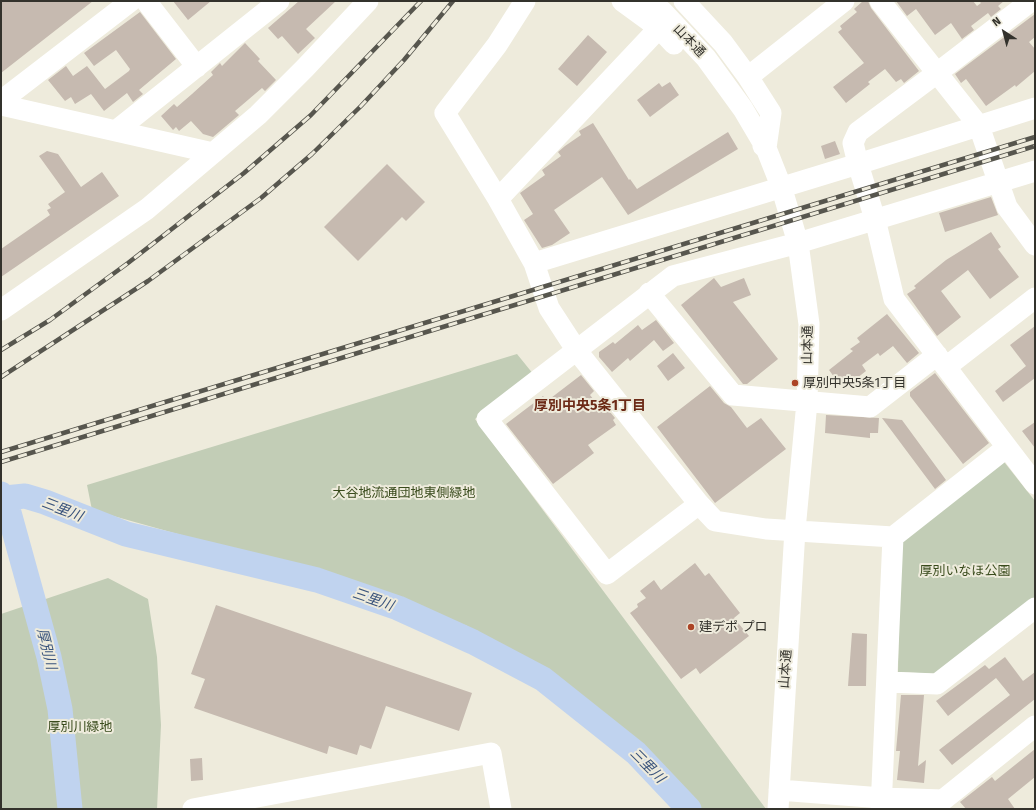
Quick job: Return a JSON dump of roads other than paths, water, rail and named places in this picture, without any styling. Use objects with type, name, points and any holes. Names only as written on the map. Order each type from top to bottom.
[{"type":"street","points":[[1,101],[131,1]]},
{"type":"street","points":[[146,1],[198,67]]},
{"type":"street","points":[[1,310],[147,209],[214,153],[258,115],[300,74],[368,1]]},
{"type":"street","points":[[525,1],[497,45],[445,113],[498,199],[534,263],[549,308],[577,351],[699,504],[715,521],[766,529],[893,537],[1006,448]]},
{"type":"street","points":[[622,1],[659,28],[702,73],[745,135],[766,148],[771,113],[748,76],[723,43],[685,1]]},
{"type":"street","name":"山本通","points":[[649,1],[662,11],[706,58],[743,109],[766,148],[782,186],[798,243],[809,324],[807,402],[795,530],[778,799]]},
{"type":"street","points":[[748,76],[844,1]]},
{"type":"street","points":[[880,1],[979,126],[1007,207],[1035,245]]},
{"type":"street","points":[[1031,1],[858,132],[853,144],[875,219],[894,299],[1006,448],[1035,484]]},
{"type":"street","points":[[117,130],[198,67],[276,2]]},
{"type":"street","points":[[498,199],[659,28]]},
{"type":"street","points":[[1,105],[214,153]]},
{"type":"street","points":[[534,263],[1035,108]]},
{"type":"street","points":[[699,504],[607,574],[487,419],[577,351],[672,276],[798,243],[1035,171]]},
{"type":"street","points":[[649,293],[733,395],[870,407],[1035,298]]},
{"type":"street","points":[[881,804],[888,682],[893,537]]},
{"type":"street","points":[[888,682],[937,684],[1035,608]]},
{"type":"street","points":[[778,799],[881,804],[946,805],[1035,726]]},
{"type":"street","points":[[193,809],[491,753],[501,809]]},
{"type":"waterway","name":"厚別川","points":[[1,494],[5,498],[49,657],[60,709],[70,809]]},
{"type":"waterway","name":"三里川","points":[[5,498],[25,496],[45,502],[126,534],[317,580],[398,608],[473,642],[543,679],[636,753],[689,809]]},
{"type":"railway","points":[[1,350],[50,320],[128,263],[244,173],[311,115],[421,1]]},
{"type":"railway","points":[[1,377],[148,281],[261,198],[312,154],[361,106],[404,60],[453,1]]},
{"type":"railway","points":[[1,452],[1035,137]]},
{"type":"railway","points":[[1,462],[1035,146]]},
{"type":"place","name":"厚別中央5条1丁目","points":[[795,383]]},
{"type":"place","name":"建デポ プロ","points":[[691,627]]},
{"type":"district","name":"厚別中央5条1丁目","points":[[590,406]]},
{"type":"park label","name":"大谷地流通団地東側緑地","points":[[404,493]]},
{"type":"park label","name":"厚別いなほ公園","points":[[965,571]]},
{"type":"park label","name":"厚別川緑地","points":[[80,727]]}]
